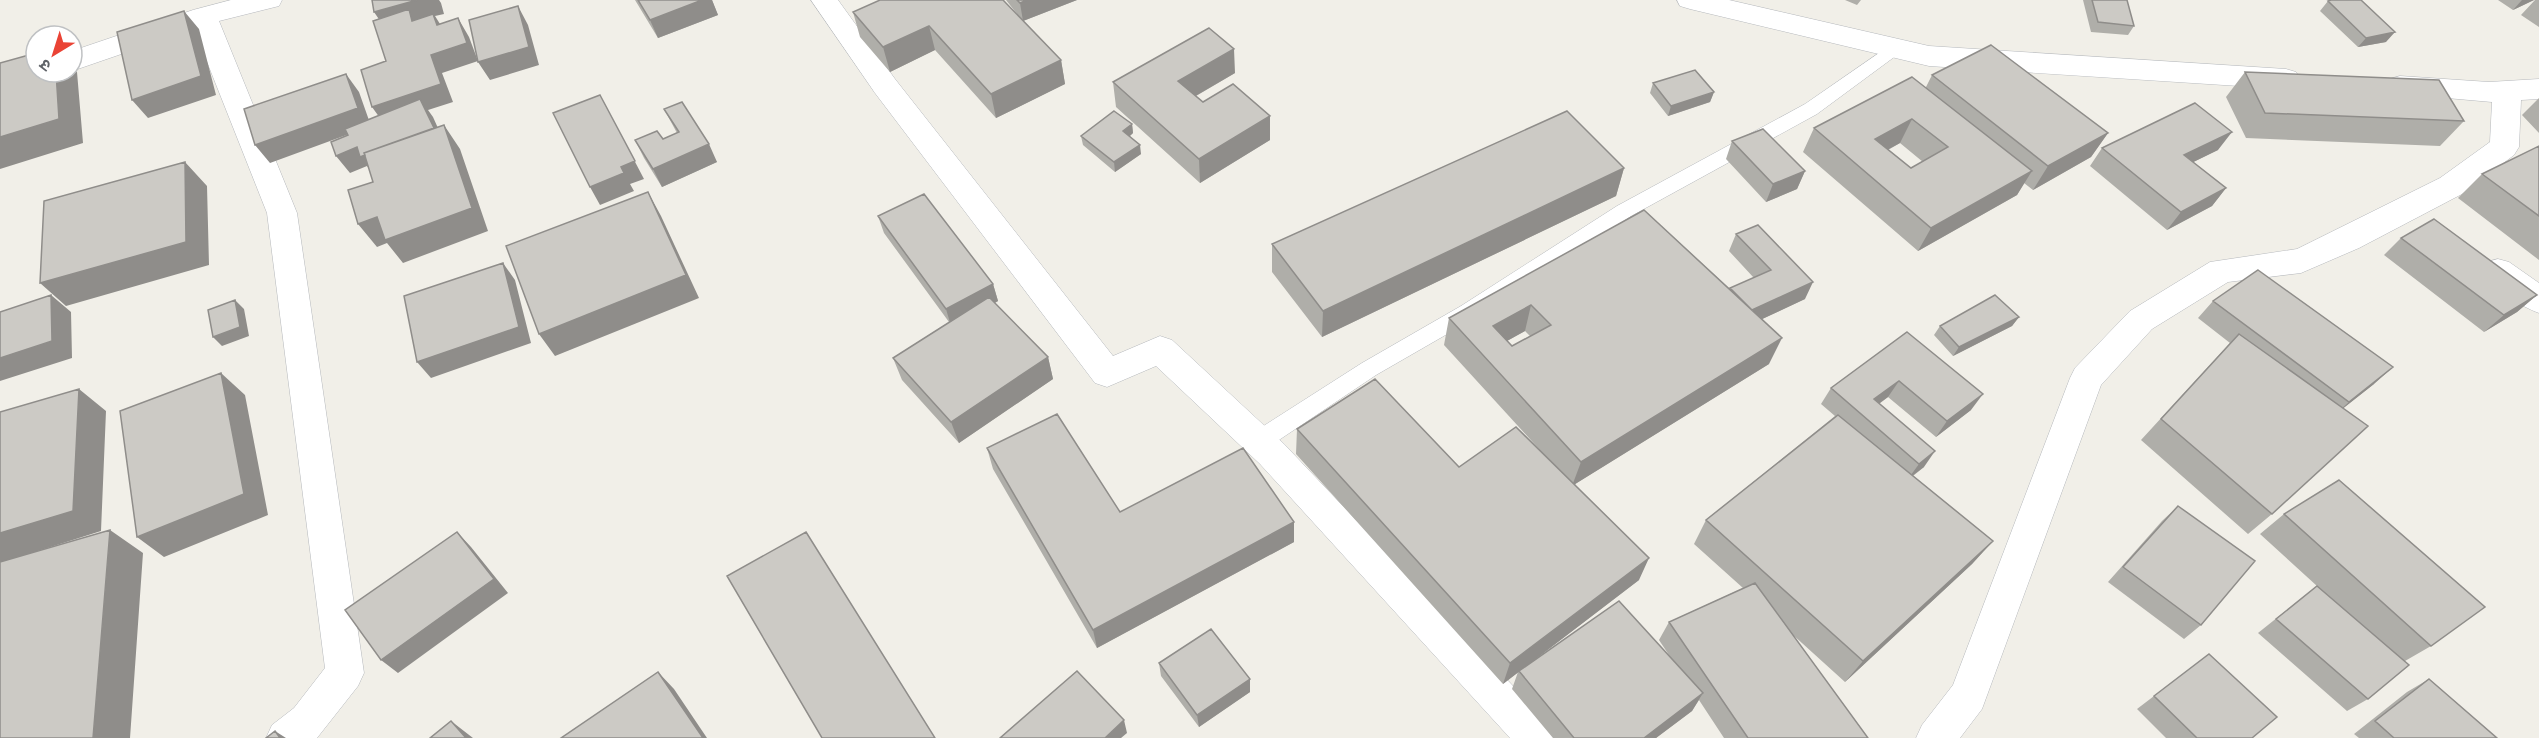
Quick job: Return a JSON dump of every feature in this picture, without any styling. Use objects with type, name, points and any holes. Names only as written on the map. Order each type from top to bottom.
[{"type":"street","points":[[84,58],[203,16],[260,0]]},
{"type":"street","points":[[824,0],[885,86],[1107,373],[1161,349],[1259,441],[1536,738]]},
{"type":"street","points":[[1690,0],[1929,56],[2310,81]]},
{"type":"street","points":[[203,16],[282,213],[345,673],[305,732]]},
{"type":"street","points":[[1936,738],[1968,696],[2034,526],[2087,378],[2141,320],[2221,271],[2301,261],[2451,186],[2504,147],[2523,90],[2489,92],[2370,84]]},
{"type":"street","points":[[2407,209],[2436,229]]},
{"type":"street","points":[[2473,255],[2539,300]]},
{"type":"lane","points":[[1259,441],[1369,369],[1468,312],[1624,211],[1811,109],[1895,48]]},
{"type":"building","points":[[372,0],[417,0],[374,12]]},
{"type":"building","points":[[638,0],[702,0],[650,20]]},
{"type":"building","points":[[880,0],[1003,0],[1061,60],[991,94],[929,26],[883,47],[853,12]]},
{"type":"building","points":[[2092,0],[2127,0],[2134,26],[2098,22]]},
{"type":"building","points":[[2361,0],[2395,32],[2366,38],[2328,1]]},
{"type":"building","points":[[518,6],[529,47],[478,62],[469,20]]},
{"type":"building","points":[[409,9],[412,21],[433,14],[437,25],[458,18],[467,43],[431,55],[441,84],[372,107],[361,70],[386,61],[373,21]]},
{"type":"building","points":[[184,11],[201,76],[132,100],[117,32]]},
{"type":"building","points":[[1209,28],[1234,49],[1178,81],[1203,102],[1233,84],[1270,116],[1199,159],[1113,82]]},
{"type":"building","points":[[1991,45],[2108,133],[2048,166],[1932,75]]},
{"type":"building","points":[[24,56],[24,84],[57,84],[59,119],[0,137],[0,63]]},
{"type":"building","points":[[1695,70],[1714,92],[1671,106],[1653,83]]},
{"type":"building","points":[[2245,72],[2439,80],[2464,121],[2265,113]]},
{"type":"building","points":[[346,74],[358,108],[255,145],[244,109]]},
{"type":"building","points":[[1912,77],[2032,171],[1931,228],[1814,128]],"holes":[[[1912,119],[1948,147],[1911,168],[1875,139]]]},
{"type":"building","points":[[600,95],[635,161],[621,167],[624,173],[590,187],[553,113]]},
{"type":"building","points":[[420,99],[434,128],[364,153],[365,155],[360,157],[357,147],[336,156],[331,142],[348,135],[345,129]]},
{"type":"building","points":[[682,102],[709,144],[653,169],[635,140],[657,131],[663,139],[679,132],[664,109]]},
{"type":"building","points":[[2195,103],[2232,132],[2184,155],[2226,188],[2181,212],[2102,148]]},
{"type":"building","points":[[1114,111],[1132,124],[1123,131],[1140,145],[1114,162],[1081,136]]},
{"type":"building","points":[[1567,111],[1624,168],[1323,311],[1272,244]]},
{"type":"building","points":[[444,125],[472,208],[385,240],[377,217],[358,224],[348,190],[373,182],[364,153]]},
{"type":"building","points":[[1763,129],[1805,171],[1773,184],[1732,141]]},
{"type":"building","points":[[2539,146],[2539,216],[2482,174]]},
{"type":"building","points":[[185,162],[186,242],[40,283],[44,201]]},
{"type":"building","points":[[648,192],[686,275],[539,334],[506,246]]},
{"type":"building","points":[[924,194],[993,284],[946,309],[878,216]]},
{"type":"building","points":[[1644,210],[1782,338],[1581,462],[1449,318]],"holes":[[[1531,305],[1551,325],[1512,346],[1493,326]]]},
{"type":"building","points":[[2434,219],[2537,295],[2504,315],[2401,238]]},
{"type":"building","points":[[1758,225],[1813,282],[1752,310],[1730,288],[1771,270],[1736,234]]},
{"type":"building","points":[[503,263],[519,327],[417,362],[404,296]]},
{"type":"building","points":[[2258,270],[2393,367],[2349,402],[2213,301]]},
{"type":"building","points":[[51,295],[52,341],[0,358],[0,312]]},
{"type":"building","points":[[1995,295],[2019,317],[1959,347],[1940,326]]},
{"type":"building","points":[[989,297],[1048,357],[951,422],[893,358]]},
{"type":"building","points":[[235,300],[240,327],[213,337],[208,310]]},
{"type":"building","points":[[1907,332],[1983,394],[1947,421],[1899,381],[1874,399],[1935,451],[1919,464],[1831,388]]},
{"type":"building","points":[[2239,334],[2368,426],[2272,514],[2161,419]]},
{"type":"building","points":[[221,373],[244,494],[137,537],[120,411]]},
{"type":"building","points":[[1375,379],[1459,467],[1516,427],[1649,558],[1510,663],[1297,429]]},
{"type":"building","points":[[79,389],[73,511],[0,533],[0,412]]},
{"type":"building","points":[[1057,414],[1120,512],[1243,448],[1294,522],[1093,630],[987,448]]},
{"type":"building","points":[[1838,415],[1993,541],[1863,661],[1706,520]]},
{"type":"building","points":[[2339,480],[2485,607],[2431,646],[2284,514]]},
{"type":"building","points":[[2178,506],[2255,561],[2201,625],[2123,567]]},
{"type":"building","points":[[110,530],[93,738],[0,738],[0,562]]},
{"type":"building","points":[[457,532],[494,579],[381,660],[345,610]]},
{"type":"building","points":[[806,532],[935,738],[822,738],[727,576]]},
{"type":"building","points":[[1755,583],[1868,738],[1748,738],[1669,622]]},
{"type":"building","points":[[2317,586],[2409,665],[2368,699],[2276,619]]},
{"type":"building","points":[[1619,601],[1703,693],[1644,738],[1574,738],[1519,671]]},
{"type":"building","points":[[1211,629],[1250,679],[1197,715],[1159,663]]},
{"type":"building","points":[[2209,654],[2277,717],[2252,738],[2197,738],[2154,696]]},
{"type":"building","points":[[1077,671],[1124,720],[1105,738],[1000,738]]},
{"type":"building","points":[[658,672],[703,738],[561,738]]},
{"type":"building","points":[[2429,679],[2497,738],[2394,738],[2375,721]]},
{"type":"building","points":[[451,721],[466,738],[430,738]]},
{"type":"building","points":[[275,731],[280,738],[266,738]]}]
